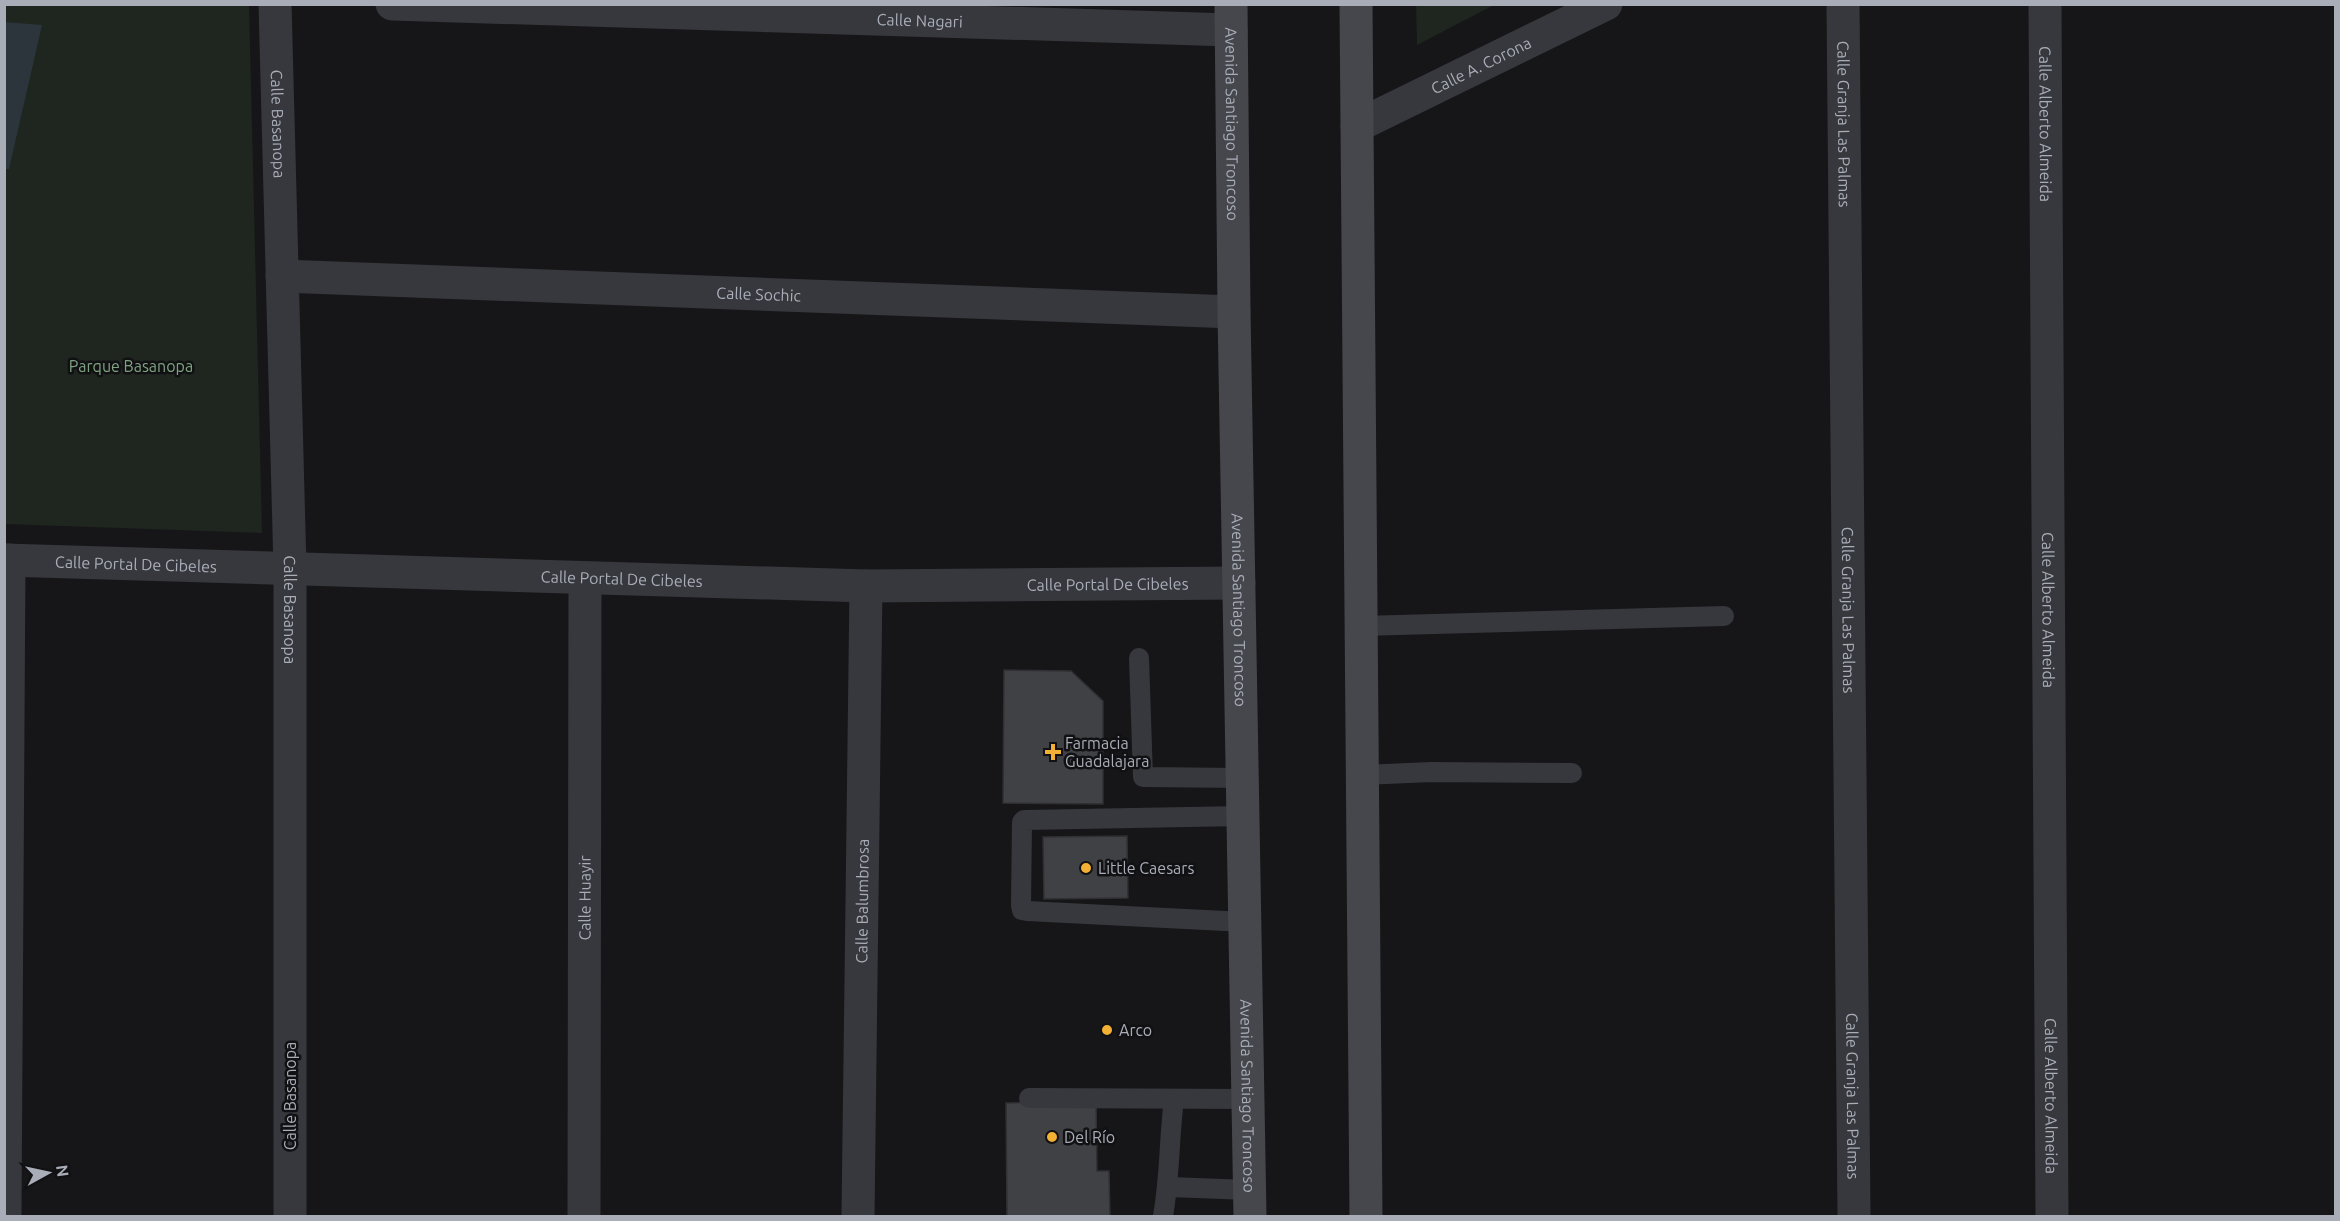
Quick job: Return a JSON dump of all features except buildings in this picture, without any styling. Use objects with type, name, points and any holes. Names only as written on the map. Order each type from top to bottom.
[{"type":"main road","points":[[1356,4],[1366,1216]]},
{"type":"main road","name":"Avenida Santiago Troncoso","points":[[1231,17],[1250,1203]]},
{"type":"street","name":"Calle Basanopa","points":[[275,4],[290,569],[290,1216]]},
{"type":"street","name":"Calle Nagari","points":[[392,4],[1231,17]]},
{"type":"street","name":"Calle A. Corona","points":[[1357,126],[1606,4]]},
{"type":"street","name":"Calle Granja Las Palmas","points":[[1843,4],[1854,1216]]},
{"type":"street","name":"Calle Alberto Almeida","points":[[2045,4],[2052,1216]]},
{"type":"street","name":"Calle Sochic","points":[[282,276],[1234,312]]},
{"type":"street","name":"Calle Portal De Cibeles","points":[[7,560],[866,586],[1239,583]]},
{"type":"street","points":[[5,1216],[7,560]]},
{"type":"street","name":"Calle Huayir","points":[[584,1216],[585,578]]},
{"type":"street","name":"Calle Balumbrosa","points":[[858,1216],[866,586]]},
{"type":"lane","points":[[1361,626],[1724,616]]},
{"type":"lane","points":[[1139,658],[1143,777],[1242,778]]},
{"type":"lane","points":[[1363,775],[1431,772],[1572,773]]},
{"type":"lane","points":[[1242,816],[1024,820],[1022,822],[1021,905],[1022,910],[1027,911],[1245,922]]},
{"type":"lane","points":[[1029,1098],[1248,1099]]},
{"type":"lane","points":[[1163,1216],[1169,1186],[1169,1136],[1174,1099]]},
{"type":"lane","points":[[1169,1186],[1250,1203]]},
{"type":"green space","points":[[1416,4],[1494,4],[1494,5],[1417,45]]},
{"type":"green space","name":"Parque Basanopa","points":[[5,5],[249,5],[262,533],[5,524]]},
{"type":"shaded area","points":[[4,22],[42,25],[9,169],[5,169]]},
{"type":"place","name":"Farmacia Guadalajara","points":[[1053,752]]},
{"type":"place","name":"Little Caesars","points":[[1086,868]]},
{"type":"place","name":"Arco","points":[[1107,1030]]},
{"type":"place","name":"Del Río","points":[[1052,1137]]}]
